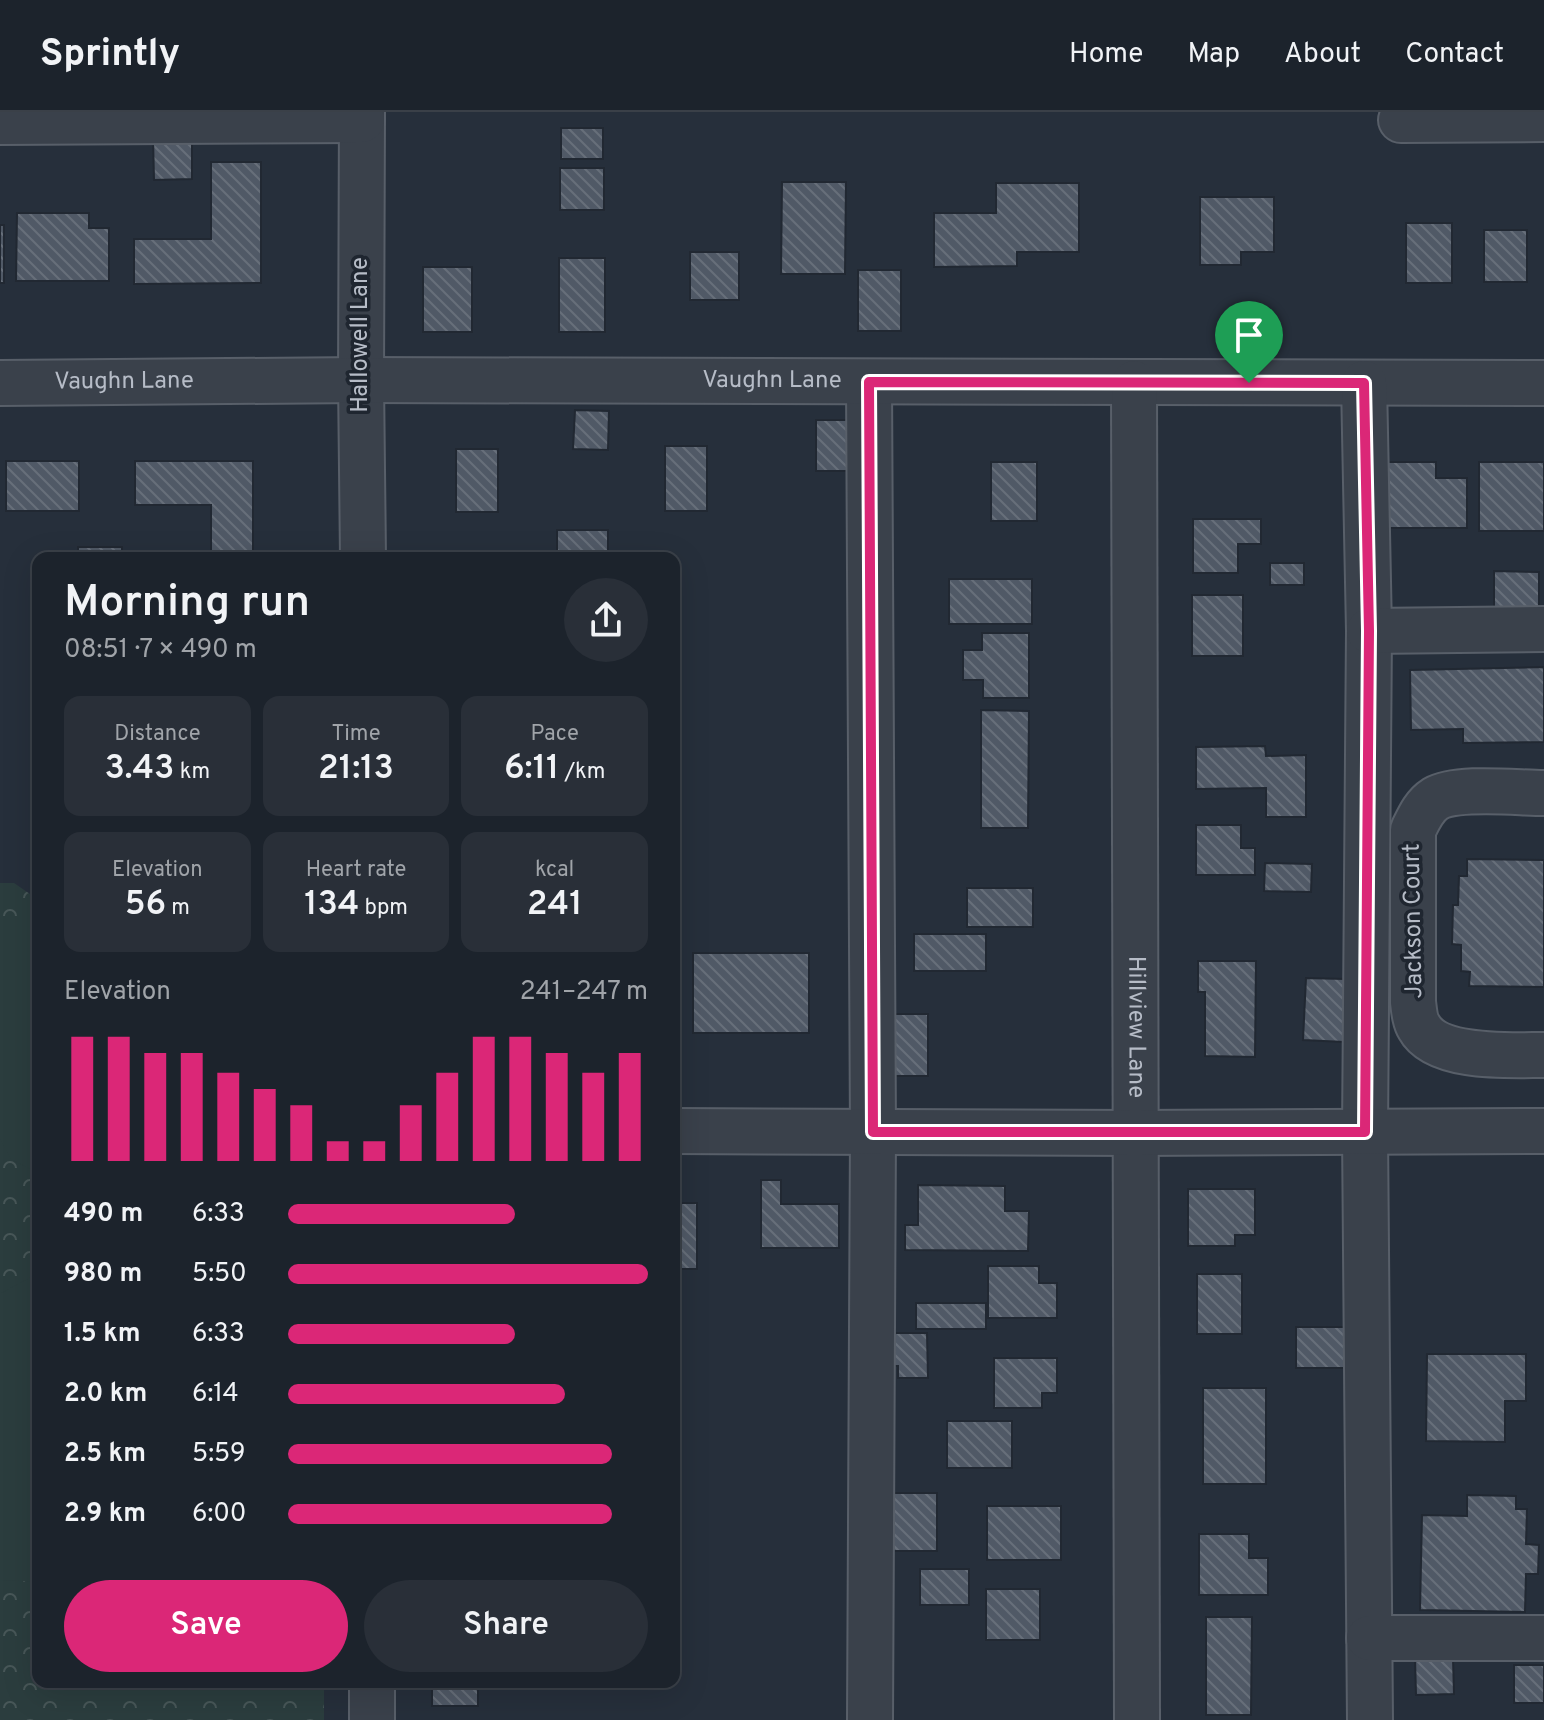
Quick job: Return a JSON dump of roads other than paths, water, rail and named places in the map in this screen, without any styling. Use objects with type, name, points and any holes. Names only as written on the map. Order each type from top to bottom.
[{"type":"street","points":[[0,122],[362,116]]},
{"type":"street","name":"Hallowell Lane","points":[[362,116],[363,552]]},
{"type":"street","points":[[1401,120],[1544,119]]},
{"type":"street","name":"Vaughn Lane","points":[[0,383],[361,380],[1544,383]]},
{"type":"street","points":[[869,382],[873,1132],[870,1720]]},
{"type":"street","name":"Hillview Lane","points":[[1134,383],[1137,1720]]},
{"type":"street","points":[[1364,383],[1369,631],[1365,1132],[1370,1720]]},
{"type":"street","points":[[1369,631],[1544,629]]},
{"type":"street","name":"Jackson Court","points":[[1544,793],[1458,792],[1437,798],[1423,809],[1413,830],[1413,1002],[1419,1028],[1433,1042],[1456,1051],[1485,1055],[1544,1055]]},
{"type":"street","points":[[680,1131],[1544,1131]]},
{"type":"street","points":[[1369,1638],[1544,1638]]},
{"type":"street","points":[[372,1688],[372,1720]]}]
